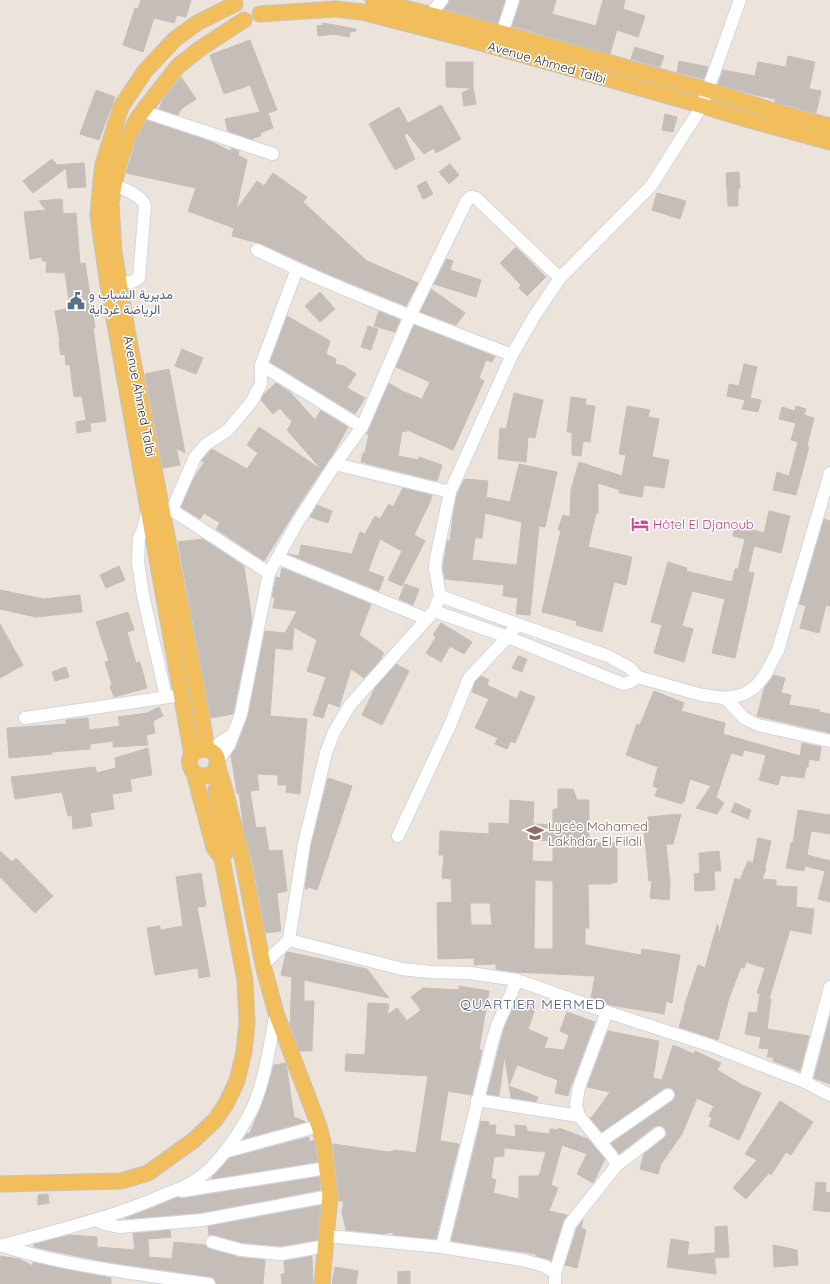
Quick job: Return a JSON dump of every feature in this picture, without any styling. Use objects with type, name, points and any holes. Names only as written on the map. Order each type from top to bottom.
[{"type":"main road","points":[[373,0],[502,33],[708,90],[784,114],[830,126]]},
{"type":"main road","points":[[107,184],[103,164],[121,107],[145,71],[175,39],[198,22],[235,2],[236,14],[244,20]]},
{"type":"main road","name":"Avenue Ahmed Talbi","points":[[213,759],[167,510],[127,330],[113,284],[114,252],[111,203],[107,184],[120,160],[129,134],[142,111],[178,66],[201,48],[244,20],[253,20],[260,7],[335,9],[362,12],[474,41],[830,142]]},
{"type":"main road","points":[[0,1184],[121,1181],[148,1173],[194,1140],[215,1120],[226,1104],[237,1081],[244,1052],[247,1023],[245,980],[222,858],[214,848],[194,773],[190,764],[192,755],[147,512],[113,284]]},
{"type":"main road","points":[[192,755],[198,750],[213,759],[225,790],[242,857],[263,965],[276,1013],[319,1126],[324,1146],[330,1196],[322,1284]]},
{"type":"main road","points":[[194,773],[206,776],[213,759]]},
{"type":"main road","points":[[213,759],[224,841],[225,854],[222,858]]},
{"type":"street","points":[[417,26],[430,15],[442,0]]},
{"type":"street","points":[[502,33],[513,0]]},
{"type":"street","points":[[263,965],[288,940],[304,844],[326,753],[334,732],[350,705],[430,615],[440,596],[435,564],[450,492],[512,355],[535,315],[560,278],[651,186],[702,106],[740,0]]},
{"type":"street","points":[[142,111],[273,154]]},
{"type":"street","points":[[107,184],[141,198],[145,206],[139,278],[132,282],[113,284]]},
{"type":"street","points":[[213,759],[229,745],[231,736],[241,714],[269,573],[297,523],[335,464],[362,427],[410,316],[467,200],[473,197],[478,201],[560,278]]},
{"type":"street","points":[[258,250],[297,269],[410,316],[512,355]]},
{"type":"street","points":[[269,573],[167,510],[200,450],[228,430],[252,401],[261,384],[261,365],[297,269]]},
{"type":"street","points":[[261,365],[362,427]]},
{"type":"street","points":[[335,464],[450,492]]},
{"type":"street","points":[[440,596],[608,656],[630,668],[638,677],[702,695],[725,698],[738,696],[756,686],[765,675],[778,650],[830,473]]},
{"type":"street","points":[[147,512],[144,527],[139,538],[138,562],[143,595],[166,697]]},
{"type":"street","points":[[278,558],[430,615],[508,638],[623,684],[638,677]]},
{"type":"street","points":[[398,836],[451,723],[469,678],[508,638],[517,624]]},
{"type":"street","points":[[25,718],[182,695]]},
{"type":"street","points":[[725,698],[744,718],[758,726],[830,741]]},
{"type":"street","points":[[288,940],[402,969],[430,972],[470,973],[517,980],[607,1012],[712,1046],[805,1082],[830,1095]]},
{"type":"street","points":[[442,1247],[477,1100],[497,1026],[517,980]]},
{"type":"street","points":[[805,1082],[830,986]]},
{"type":"street","points":[[607,1012],[579,1087],[576,1106],[579,1116],[611,1155],[617,1165]]},
{"type":"street","points":[[1,1246],[95,1220],[142,1204],[192,1183],[205,1173],[232,1142],[252,1108],[260,1090],[276,1013]]},
{"type":"street","points":[[600,1142],[668,1094]]},
{"type":"street","points":[[477,1100],[579,1116]]},
{"type":"street","points":[[224,1152],[319,1126]]},
{"type":"street","points":[[555,1279],[570,1224],[617,1165],[659,1133]]},
{"type":"street","points":[[172,1191],[191,1190],[327,1168]]},
{"type":"street","points":[[95,1220],[119,1227],[202,1220],[330,1196]]},
{"type":"street","points":[[212,1242],[241,1250],[281,1254],[327,1241],[442,1247],[522,1260],[545,1266],[555,1279]]},
{"type":"street","points":[[1,1246],[30,1254],[88,1265],[210,1284]]},
{"type":"building","points":[[141,0],[191,0],[186,17],[177,15],[174,23],[154,18],[143,52],[123,45],[135,8],[138,9]]},
{"type":"building","points":[[449,0],[505,0],[498,23],[444,9]]},
{"type":"building","points":[[520,0],[556,0],[552,14],[596,26],[603,0],[625,0],[623,9],[645,16],[638,37],[617,30],[610,54],[512,26]]},
{"type":"building","points":[[323,23],[356,29],[356,31],[350,32],[349,37],[334,34],[318,36],[317,26],[323,25]]},
{"type":"building","points":[[250,40],[277,110],[268,113],[273,128],[260,133],[261,136],[253,138],[253,140],[228,131],[225,119],[260,112],[250,85],[224,94],[210,55]]},
{"type":"building","points":[[635,47],[664,56],[660,67],[631,59]]},
{"type":"building","points":[[788,56],[815,62],[809,89],[821,91],[816,113],[775,102],[775,99],[755,95],[718,84],[723,70],[755,76],[758,62],[786,67]]},
{"type":"building","points":[[679,61],[708,67],[704,79],[677,72]]},
{"type":"building","points":[[446,62],[473,62],[473,87],[476,104],[464,106],[462,93],[472,88],[446,87]]},
{"type":"building","points":[[181,77],[196,99],[181,109],[178,115],[159,109],[163,100]]},
{"type":"building","points":[[96,90],[115,97],[99,140],[80,134]]},
{"type":"building","points":[[441,105],[461,139],[436,153],[434,148],[424,154],[407,133],[404,135],[415,159],[395,170],[369,124],[399,107],[408,123]]},
{"type":"building","points":[[665,114],[677,117],[673,132],[662,130]]},
{"type":"building","points":[[147,120],[212,142],[232,152],[231,148],[239,151],[238,155],[247,160],[236,210],[257,181],[264,186],[273,173],[307,197],[303,202],[367,261],[418,283],[406,306],[323,272],[262,244],[232,236],[234,228],[188,211],[196,188],[126,173],[137,138]]},
{"type":"building","points":[[52,159],[57,165],[84,163],[86,187],[68,188],[66,168],[33,193],[23,181]]},
{"type":"building","points":[[450,164],[459,175],[449,184],[439,172]]},
{"type":"building","points":[[739,172],[740,188],[738,189],[738,206],[728,206],[726,173]]},
{"type":"building","points":[[426,181],[433,194],[423,199],[417,186]]},
{"type":"building","points":[[657,193],[686,201],[680,219],[652,210]]},
{"type":"building","points":[[62,199],[63,214],[76,213],[80,264],[85,263],[95,328],[93,328],[106,421],[90,423],[91,431],[77,433],[76,422],[86,420],[82,396],[74,397],[70,365],[66,365],[65,354],[61,355],[55,311],[70,308],[65,273],[46,272],[47,261],[42,261],[42,257],[30,259],[24,212],[46,210],[39,201]]},
{"type":"building","points":[[516,247],[546,277],[527,296],[519,288],[521,285],[500,263]]},
{"type":"building","points":[[446,259],[453,261],[450,270],[481,280],[476,297],[434,284]]},
{"type":"building","points":[[431,289],[465,313],[456,325],[420,312]]},
{"type":"building","points":[[320,292],[335,309],[320,322],[305,306]]},
{"type":"building","points":[[379,311],[400,320],[395,332],[374,326]]},
{"type":"building","points":[[287,316],[330,341],[326,354],[336,359],[335,364],[344,366],[356,374],[347,388],[365,398],[355,414],[270,362]]},
{"type":"building","points":[[414,325],[495,356],[492,362],[486,360],[479,378],[484,381],[453,450],[407,430],[406,432],[402,431],[398,456],[419,460],[419,457],[442,465],[437,481],[361,462],[363,453],[365,453],[369,434],[366,434],[389,383],[402,391],[422,399],[430,382],[396,367]]},
{"type":"building","points":[[368,326],[378,329],[371,350],[361,347]]},
{"type":"building","points":[[182,349],[203,358],[196,374],[175,366]]},
{"type":"building","points":[[744,364],[757,367],[750,398],[761,400],[758,412],[742,409],[745,400],[727,396],[729,384],[739,386]]},
{"type":"building","points":[[169,369],[185,453],[176,448],[180,465],[163,468],[145,374]]},
{"type":"building","points":[[276,383],[290,392],[315,420],[321,410],[348,427],[333,454],[264,561],[216,529],[220,523],[204,513],[200,519],[181,507],[194,478],[205,461],[201,461],[212,449],[247,469],[258,453],[247,445],[259,427],[322,470],[287,430],[292,422],[280,408],[273,414],[261,400],[264,394]]},
{"type":"building","points":[[514,393],[543,400],[535,438],[528,437],[526,462],[498,459],[500,428],[506,429]]},
{"type":"building","points":[[571,397],[586,399],[585,405],[595,406],[590,442],[583,441],[581,456],[572,455],[572,432],[567,432]]},
{"type":"building","points":[[627,406],[650,410],[648,417],[659,419],[652,457],[669,460],[664,488],[644,485],[642,497],[619,493],[620,490],[598,483],[598,513],[596,513],[588,547],[632,557],[626,585],[614,582],[602,632],[576,625],[577,621],[542,612],[561,530],[558,530],[563,515],[570,517],[571,490],[579,462],[622,476],[626,455],[619,454]]},
{"type":"building","points":[[796,406],[806,409],[804,415],[814,418],[807,446],[809,447],[796,495],[773,490],[777,472],[789,476],[798,442],[791,440],[796,423],[779,419],[782,407],[795,411]]},
{"type":"building","points":[[519,464],[557,472],[545,527],[539,526],[530,615],[516,614],[518,598],[503,596],[504,585],[445,579],[443,568],[447,541],[450,541],[457,494],[464,480],[488,481],[486,497],[510,502]],"holes":[[[485,513],[522,522],[517,565],[472,560],[475,538],[482,538]]]},
{"type":"building","points":[[403,488],[432,495],[414,535],[425,541],[402,586],[388,580],[402,551],[380,539],[368,571],[384,577],[379,591],[288,554],[299,556],[301,545],[352,554],[360,532],[365,534],[375,516],[380,519],[389,504],[393,507]]},
{"type":"building","points":[[317,505],[332,511],[328,523],[310,517]]},
{"type":"building","points":[[769,511],[790,516],[781,553],[754,546],[748,572],[754,573],[735,658],[712,653],[725,599],[692,591],[682,626],[693,629],[684,662],[654,653],[662,625],[651,622],[668,562],[687,568],[686,571],[732,582],[735,569],[738,569],[745,539],[733,536],[735,525],[764,533]]},
{"type":"building","points":[[824,519],[830,521],[830,606],[826,605],[819,633],[800,628],[806,606],[799,604]]},
{"type":"building","points":[[203,539],[244,566],[252,621],[233,714],[211,718],[178,542]]},
{"type":"building","points":[[119,566],[125,580],[106,588],[100,575]]},
{"type":"building","points":[[282,568],[371,604],[359,635],[384,653],[381,657],[382,658],[364,678],[351,669],[339,707],[328,703],[323,718],[313,715],[326,677],[307,671],[317,640],[294,627],[292,650],[275,648],[270,716],[307,719],[300,794],[286,792],[287,785],[278,785],[278,775],[257,774],[259,790],[250,791],[256,828],[265,827],[269,851],[282,850],[287,891],[277,893],[281,931],[266,933],[251,855],[244,830],[239,793],[237,793],[231,755],[236,748],[248,716],[265,631],[285,633],[297,611],[273,608],[275,598],[272,597],[276,577],[280,578]]},
{"type":"building","points":[[405,584],[419,589],[413,605],[399,599]]},
{"type":"building","points":[[0,590],[44,599],[80,595],[82,612],[36,617],[0,609]]},
{"type":"building","points":[[128,612],[134,630],[127,632],[136,663],[140,662],[147,688],[114,697],[105,662],[109,661],[96,622]]},
{"type":"building","points":[[441,623],[472,642],[464,654],[450,646],[441,662],[426,653],[436,637],[433,635]]},
{"type":"building","points":[[0,624],[23,665],[0,678]]},
{"type":"building","points":[[518,656],[527,659],[522,672],[512,668]]},
{"type":"building","points":[[396,664],[409,671],[382,725],[362,715],[375,688]]},
{"type":"building","points":[[66,667],[69,677],[55,681],[52,672]]},
{"type":"building","points":[[774,675],[785,678],[781,693],[791,695],[789,705],[820,710],[819,712],[830,714],[830,733],[757,716],[765,686]]},
{"type":"building","points":[[481,676],[489,680],[487,685],[517,699],[520,691],[535,697],[515,743],[511,741],[507,749],[495,744],[498,738],[475,728],[489,699],[472,692],[475,682]]},
{"type":"building","points":[[654,691],[684,703],[681,711],[725,723],[723,734],[800,756],[802,743],[821,747],[819,761],[809,759],[804,778],[781,775],[778,785],[759,780],[766,755],[744,750],[742,756],[731,753],[716,797],[724,803],[717,814],[696,808],[711,786],[690,779],[684,802],[682,801],[682,804],[655,796],[658,788],[653,786],[658,767],[626,755],[637,724],[640,725]]},
{"type":"building","points":[[159,707],[163,716],[153,721],[155,733],[146,735],[148,745],[113,747],[113,741],[90,744],[90,749],[51,752],[52,754],[9,758],[7,728],[66,724],[66,720],[88,718],[89,730],[120,726],[118,717],[147,713]]},
{"type":"building","points":[[148,748],[152,775],[130,779],[132,791],[112,794],[114,809],[90,813],[92,826],[73,829],[72,815],[68,816],[62,792],[15,799],[11,777],[95,767],[97,773],[116,768],[115,758]]},
{"type":"building","points":[[328,778],[352,786],[317,890],[308,887],[305,889],[311,845]]},
{"type":"building","points":[[558,789],[573,789],[577,800],[589,800],[589,843],[617,843],[617,882],[610,884],[588,884],[589,928],[585,928],[585,945],[641,955],[642,949],[680,955],[672,1003],[666,1001],[664,1014],[610,1005],[591,998],[595,976],[514,972],[496,969],[496,964],[474,965],[474,958],[438,959],[437,903],[452,902],[451,879],[442,878],[444,855],[439,855],[440,831],[489,834],[489,823],[509,824],[510,800],[534,802],[533,824],[553,825],[553,810],[558,808]],"holes":[[[533,840],[553,841],[553,862],[532,861]],[[535,880],[553,881],[553,949],[534,949]],[[470,903],[490,903],[492,925],[471,925]]]},
{"type":"building","points":[[735,803],[751,810],[748,819],[731,812]]},
{"type":"building","points":[[798,810],[830,815],[830,834],[811,831],[807,855],[830,861],[830,902],[818,899],[825,871],[805,866],[804,871],[786,868],[791,843],[793,843]]},
{"type":"building","points":[[681,814],[673,844],[666,844],[670,884],[669,900],[650,898],[652,881],[649,881],[644,830],[649,830],[648,817]]},
{"type":"building","points":[[758,838],[771,841],[766,869],[762,879],[776,880],[776,886],[797,887],[796,907],[814,909],[811,934],[790,930],[769,999],[771,999],[767,1029],[809,1036],[800,1071],[773,1061],[773,1057],[767,1057],[769,1049],[759,1048],[761,1037],[745,1034],[749,1012],[757,1013],[760,994],[757,993],[765,968],[746,962],[744,968],[741,967],[729,998],[718,1040],[679,1027],[698,965],[705,968],[717,925],[719,935],[735,878],[740,880],[748,861],[753,863]]},
{"type":"building","points":[[0,851],[12,862],[16,858],[53,896],[35,913],[0,877]]},
{"type":"building","points":[[719,851],[721,871],[714,871],[715,890],[695,891],[694,874],[700,873],[699,853]]},
{"type":"building","points":[[201,873],[206,906],[197,907],[210,976],[199,978],[198,968],[155,975],[147,928],[160,926],[160,930],[183,926],[176,877]]},
{"type":"building","points":[[288,952],[367,969],[389,998],[304,980],[304,1001],[314,1001],[312,1051],[300,1051],[290,1024],[292,977],[281,975],[286,953]]},
{"type":"building","points":[[459,986],[489,991],[479,1050],[482,1050],[472,1095],[448,1091],[440,1141],[459,1144],[436,1239],[393,1235],[393,1232],[384,1234],[346,1230],[342,1212],[344,1201],[339,1201],[333,1144],[389,1152],[396,1150],[416,1153],[428,1076],[345,1071],[346,1054],[365,1055],[368,1003],[389,1004],[387,1015],[397,1008],[407,1021],[421,1010],[411,997],[423,988],[459,990]]},
{"type":"building","points":[[517,999],[536,1006],[528,1029],[548,1038],[544,1048],[564,1050],[569,1035],[560,1031],[567,1012],[595,1022],[571,1084],[568,1096],[555,1093],[558,1080],[517,1065],[509,1086],[504,1059],[499,1096],[487,1094],[504,1029]]},
{"type":"building","points":[[830,1016],[830,1084],[814,1078]]},
{"type":"building","points":[[608,1031],[659,1041],[653,1078],[662,1080],[673,1045],[694,1054],[695,1051],[721,1063],[717,1070],[742,1085],[761,1093],[739,1140],[709,1126],[712,1118],[709,1116],[714,1106],[697,1098],[682,1134],[661,1164],[658,1174],[640,1169],[644,1154],[666,1136],[666,1132],[662,1126],[654,1127],[619,1154],[611,1143],[672,1101],[675,1095],[672,1088],[664,1089],[602,1132],[590,1118],[610,1092],[587,1087]]},
{"type":"building","points":[[286,1063],[294,1117],[306,1122],[243,1139],[246,1134],[250,1133],[264,1099],[274,1065]]},
{"type":"building","points":[[509,1086],[538,1097],[536,1102],[511,1098]]},
{"type":"building","points":[[780,1101],[813,1122],[791,1155],[786,1152],[771,1175],[769,1173],[746,1199],[733,1188],[757,1160],[745,1154]]},
{"type":"building","points":[[481,1121],[489,1122],[489,1125],[496,1125],[495,1134],[516,1137],[515,1125],[526,1126],[527,1131],[549,1134],[550,1129],[559,1130],[559,1128],[588,1139],[605,1159],[593,1183],[577,1174],[587,1154],[562,1145],[551,1185],[558,1188],[549,1211],[567,1215],[563,1222],[551,1261],[536,1256],[536,1254],[451,1241]],"holes":[[[504,1148],[546,1152],[539,1176],[519,1176],[519,1199],[493,1193],[496,1180],[491,1178],[494,1157],[504,1156]]]},
{"type":"building","points":[[309,1137],[309,1141],[314,1141],[317,1162],[212,1179],[212,1177],[229,1158]]},
{"type":"building","points":[[319,1177],[320,1190],[201,1213],[124,1219],[178,1197],[183,1198]]},
{"type":"building","points":[[816,1182],[826,1183],[825,1192],[830,1193],[830,1212],[813,1210]]},
{"type":"building","points":[[48,1194],[49,1203],[38,1205],[38,1195]]},
{"type":"building","points":[[320,1205],[317,1240],[281,1246],[242,1243],[209,1235],[208,1226]]},
{"type":"building","points":[[583,1220],[581,1228],[586,1230],[577,1268],[565,1265],[577,1228]]},
{"type":"building","points":[[727,1226],[729,1257],[715,1258],[715,1227]]},
{"type":"building","points":[[170,1230],[171,1237],[148,1239],[149,1257],[172,1259],[174,1242],[205,1245],[210,1249],[239,1257],[265,1260],[263,1284],[216,1284],[214,1278],[210,1277],[106,1262],[34,1247],[34,1244],[70,1235],[97,1237],[97,1247],[135,1250],[133,1233]]},
{"type":"building","points":[[671,1239],[689,1242],[687,1255],[714,1253],[716,1274],[667,1267]]},
{"type":"building","points":[[773,1245],[797,1250],[798,1265],[774,1267]]},
{"type":"building","points":[[0,1256],[19,1259],[33,1266],[33,1262],[111,1278],[111,1284],[0,1284]]},
{"type":"building","points":[[312,1256],[313,1284],[282,1284],[281,1274],[285,1274],[284,1261]]},
{"type":"building","points":[[335,1267],[358,1271],[356,1284],[332,1284]]},
{"type":"building","points":[[410,1271],[410,1284],[398,1284],[398,1272]]},
{"type":"place","name":"مديرية الشباب و الرياضة غرداية","points":[[76,301]]},
{"type":"place","name":"Hôtel El Djanoub","points":[[640,524]]},
{"type":"place","name":"Lycée Mohamed Lakhdar El Filali","points":[[535,833]]},
{"type":"district","name":"QUARTIER MERMED","points":[[533,1004]]}]
